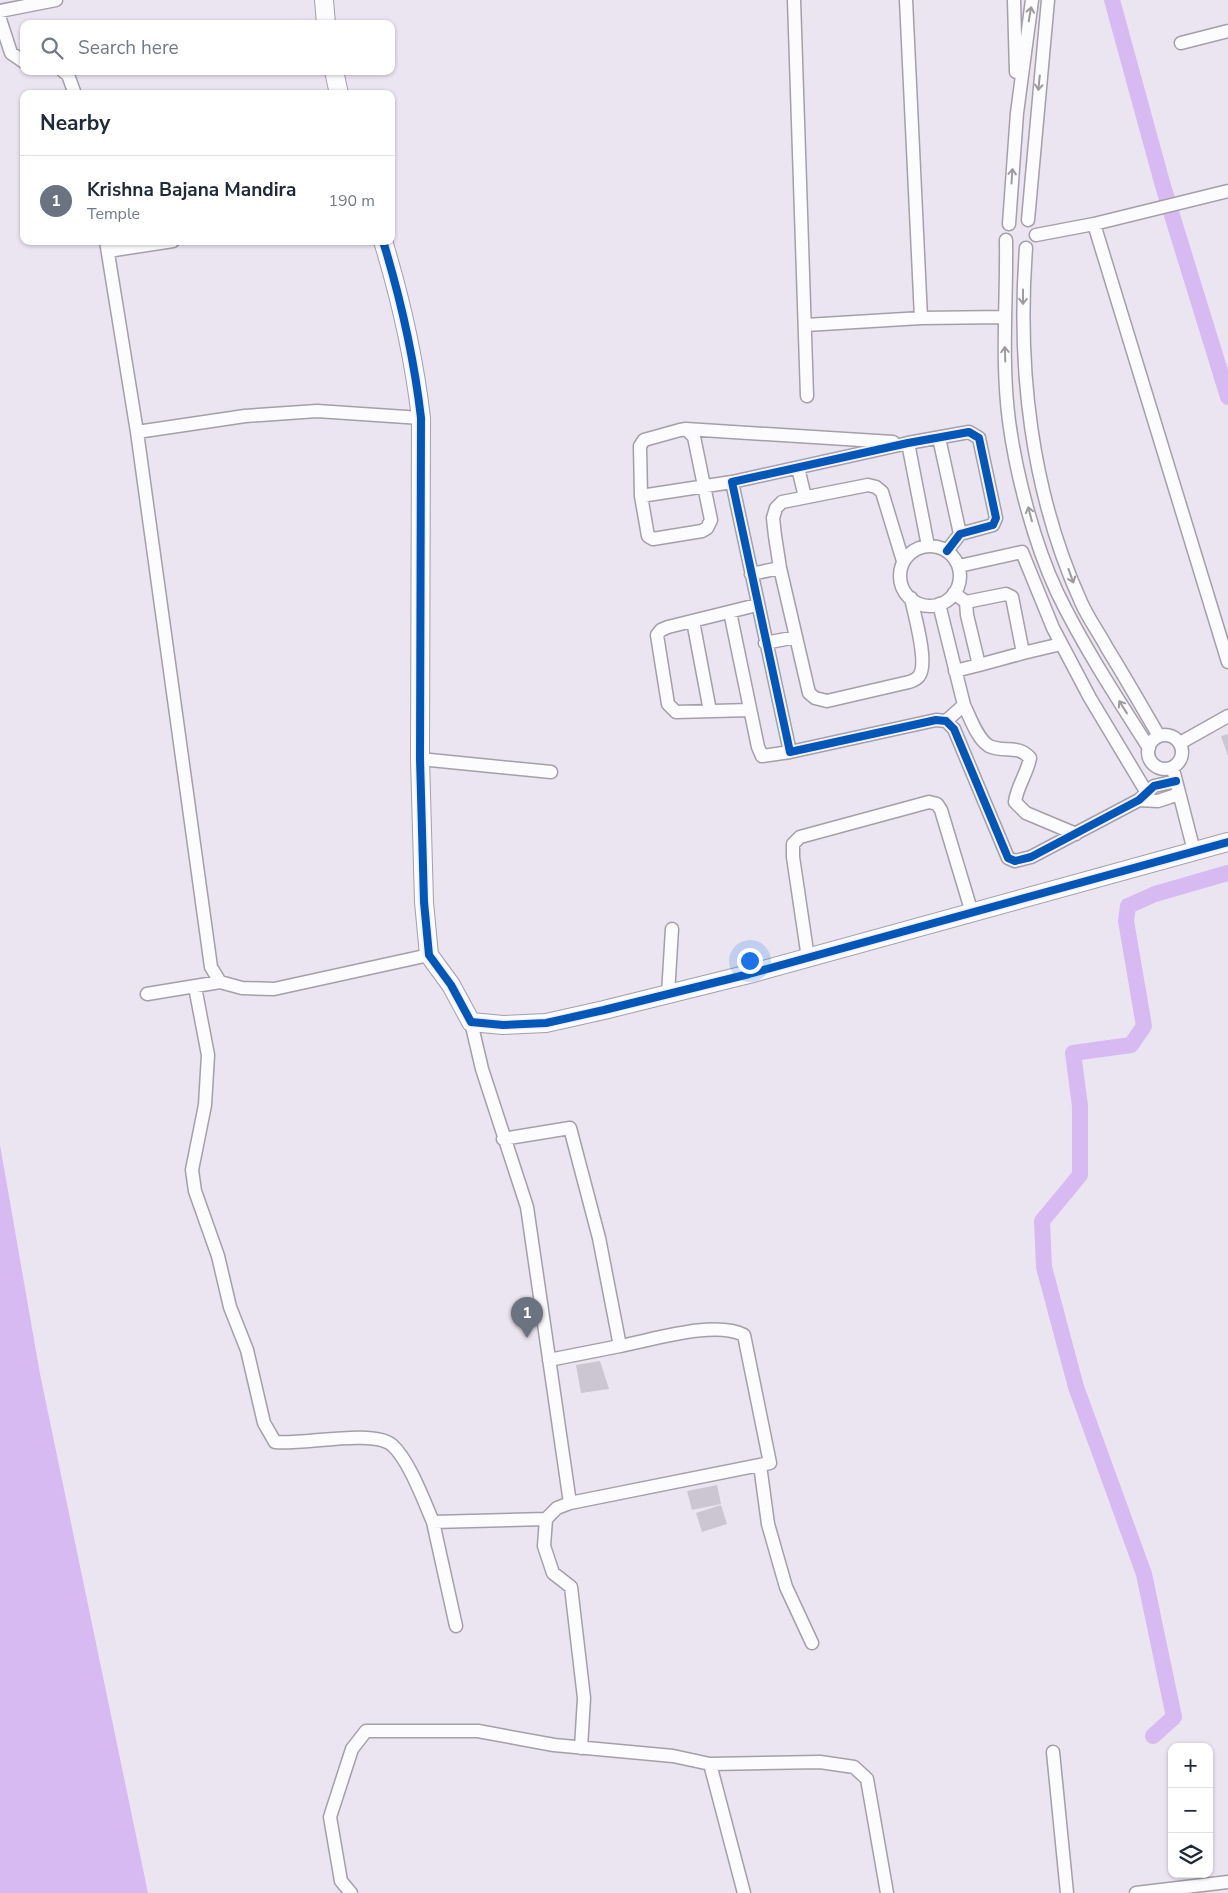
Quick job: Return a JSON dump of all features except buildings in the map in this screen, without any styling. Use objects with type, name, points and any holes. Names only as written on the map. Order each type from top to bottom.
[{"type":"street","points":[[0,11],[56,0]]},
{"type":"street","points":[[324,0],[326,20]]},
{"type":"street","points":[[794,0],[807,396]]},
{"type":"street","points":[[906,0],[921,318]]},
{"type":"street","points":[[1014,0],[1017,114]]},
{"type":"street","points":[[1032,0],[1017,114],[1008,224],[1005,234],[1005,317],[1009,421],[1024,490],[1040,549],[1057,591],[1075,626],[1149,748],[1150,759],[1157,767],[1173,768],[1181,760],[1183,754],[1180,743],[1171,736],[1159,736],[1151,743],[1149,748]]},
{"type":"street","points":[[1028,220],[1041,59],[1048,0]]},
{"type":"street","points":[[0,19],[11,53],[20,59]]},
{"type":"street","points":[[1181,43],[1228,32]]},
{"type":"street","points":[[1024,56],[1041,59]]},
{"type":"street","points":[[68,75],[74,90]]},
{"type":"street","points":[[335,75],[338,90]]},
{"type":"street","points":[[1036,235],[1094,224],[1228,191]]},
{"type":"street","points":[[1006,240],[1016,249],[1026,248],[1034,242],[1036,235],[1035,228],[1028,220],[1017,219],[1008,224]]},
{"type":"street","points":[[1094,224],[1228,662]]},
{"type":"street","points":[[120,245],[107,246],[137,432],[211,968],[220,982]]},
{"type":"street","points":[[384,245],[400,297],[416,376],[421,418],[420,759],[424,902],[429,955],[451,985],[471,1022],[482,1069],[503,1138],[527,1206],[570,1503]]},
{"type":"street","points":[[1026,248],[1023,301],[1024,375],[1036,458],[1059,543],[1081,603],[1159,736]]},
{"type":"street","points":[[806,325],[921,318],[1005,317]]},
{"type":"street","points":[[137,432],[245,416],[317,411],[421,418]]},
{"type":"street","points":[[686,429],[694,437],[711,520],[707,528],[653,539],[648,536],[641,496],[640,446],[644,440],[686,429],[908,443]]},
{"type":"street","points":[[641,496],[732,482],[908,443],[969,432],[979,438],[996,518],[993,525],[960,534],[947,551]]},
{"type":"street","points":[[939,438],[960,534]]},
{"type":"street","points":[[908,443],[928,546]]},
{"type":"street","points":[[798,468],[805,497]]},
{"type":"street","points":[[732,482],[790,752]]},
{"type":"street","points":[[868,486],[876,487],[882,492],[904,562],[901,581],[911,598],[922,652],[922,669],[919,677],[909,682],[827,701],[815,698],[809,693],[805,684],[780,568],[773,518],[776,508],[782,502],[805,497],[868,486]]},
{"type":"street","points":[[958,566],[1040,549],[1059,543]]},
{"type":"street","points":[[904,562],[914,551],[928,546],[947,551],[958,566],[958,585],[954,593],[939,604],[920,604],[911,598]]},
{"type":"street","points":[[1022,552],[1061,644],[1143,796],[1158,801],[1179,794]]},
{"type":"street","points":[[751,574],[780,568]]},
{"type":"street","points":[[954,593],[966,602],[1006,594],[1012,597],[1024,653]]},
{"type":"street","points":[[966,602],[967,615],[979,665]]},
{"type":"street","points":[[939,604],[964,705],[984,741],[991,747],[1019,749],[1030,758],[1016,793],[1015,802],[1026,813],[1076,834]]},
{"type":"street","points":[[750,710],[676,712],[668,704],[657,635],[661,630],[668,627],[757,605]]},
{"type":"street","points":[[730,612],[758,748],[762,756],[790,752],[936,720],[946,721],[954,729],[1008,858],[1015,861],[1025,860],[1076,834],[1143,796],[1154,786],[1176,781]]},
{"type":"street","points":[[693,622],[710,711]]},
{"type":"street","points":[[766,643],[796,637]]},
{"type":"street","points":[[955,671],[1061,644]]},
{"type":"street","points":[[946,721],[964,705]]},
{"type":"street","points":[[1180,743],[1228,716]]},
{"type":"street","points":[[420,759],[551,772]]},
{"type":"street","points":[[1173,768],[1194,850]]},
{"type":"street","points":[[808,958],[792,857],[793,844],[800,837],[929,802],[936,804],[941,810],[972,913]]},
{"type":"street","points":[[471,1022],[503,1025],[546,1023],[668,994],[808,958],[1228,842]]},
{"type":"street","points":[[668,994],[672,929]]},
{"type":"street","points":[[147,994],[220,982],[242,988],[274,989],[429,955]]},
{"type":"street","points":[[195,987],[208,1055],[205,1104],[192,1170],[195,1191],[218,1256],[230,1306],[247,1350],[264,1423],[275,1442],[292,1444],[366,1437],[391,1445],[410,1472],[433,1522],[456,1626]]},
{"type":"street","points":[[503,1138],[570,1128],[599,1238],[620,1346]]},
{"type":"street","points":[[549,1360],[715,1328],[733,1330],[744,1335],[770,1463],[570,1503],[557,1508],[546,1519],[544,1546],[553,1573],[571,1587],[584,1698],[581,1748]]},
{"type":"street","points":[[760,1465],[768,1524],[786,1587],[812,1643]]},
{"type":"street","points":[[433,1522],[546,1519]]},
{"type":"street","points":[[351,1893],[341,1881],[330,1817],[352,1749],[366,1731],[478,1731],[581,1748],[673,1756],[710,1764],[820,1762],[854,1767],[867,1779],[887,1893]]},
{"type":"street","points":[[1053,1752],[1067,1893]]},
{"type":"street","points":[[710,1764],[744,1893]]},
{"type":"street","points":[[1136,1893],[1228,1882]]},
{"type":"shaded area","points":[[0,1145],[40,1374],[148,1893],[0,1893]]},
{"type":"waterway","points":[[1112,0],[1163,186],[1228,397]]},
{"type":"waterway","points":[[1153,1736],[1174,1717],[1144,1574],[1076,1387],[1044,1267],[1042,1221],[1080,1175],[1080,1106],[1073,1053],[1131,1045],[1144,1026],[1126,921],[1128,906],[1155,894],[1228,873]]},
{"type":"cycle path","points":[[384,245],[406,329],[415,373],[421,418],[420,759],[424,902],[429,955],[451,985],[471,1022],[503,1025],[546,1023],[604,1010],[749,974],[1228,842]]},
{"type":"cycle path","points":[[947,551],[960,534],[993,525],[996,518],[979,438],[969,432],[908,443],[732,482],[790,752],[936,720],[946,721],[954,729],[1008,858],[1015,861],[1031,857],[1139,800],[1154,786],[1176,781]]},
{"type":"place","name":"Krishna Bajana Mandira","points":[[527,1338]]}]
